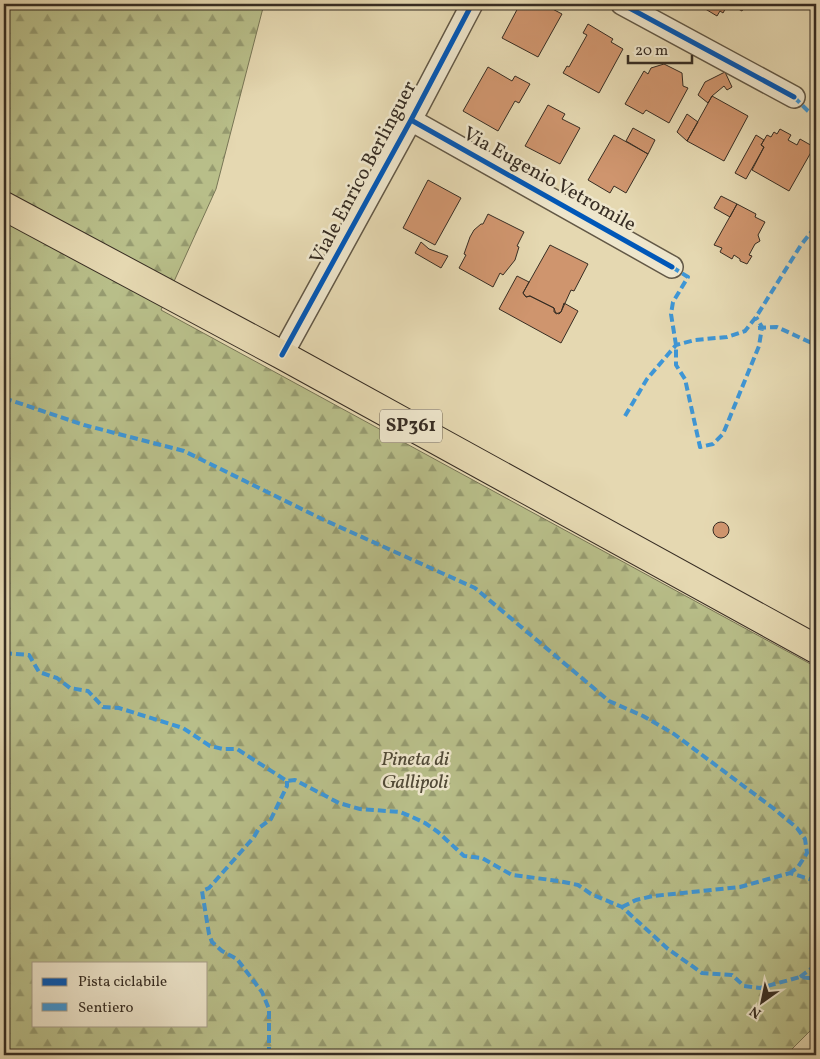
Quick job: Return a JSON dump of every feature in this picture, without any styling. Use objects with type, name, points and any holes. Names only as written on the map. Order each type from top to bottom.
[{"type":"main road","name":"SP361","points":[[4,206],[282,355],[816,649]]},
{"type":"street","name":"Viale Enrico Berlinguer","points":[[282,355],[411,120],[472,4]]},
{"type":"street","points":[[622,4],[794,97]]},
{"type":"street","name":"Via Eugenio Vetromile","points":[[411,120],[672,267]]},
{"type":"green space","name":"Pineta di Gallipoli","points":[[4,4],[264,4],[216,189],[161,310],[816,667],[816,1025],[786,1055],[4,1055]]},
{"type":"building","points":[[520,4],[543,4],[562,14],[538,57],[502,38]]},
{"type":"building","points":[[697,4],[728,4],[723,13],[720,11],[717,16]]},
{"type":"building","points":[[729,4],[746,4],[742,11]]},
{"type":"building","points":[[588,24],[613,39],[611,42],[623,49],[599,93],[563,73],[567,66],[569,67],[587,35],[583,33]]},
{"type":"building","points":[[664,64],[682,73],[683,86],[688,88],[669,123],[646,110],[643,114],[625,104],[644,71],[648,74],[651,68]]},
{"type":"building","points":[[488,67],[512,81],[515,76],[530,84],[519,103],[515,101],[498,131],[463,111]]},
{"type":"building","points":[[725,72],[732,87],[727,90],[724,86],[712,96],[708,103],[698,95],[705,82]]},
{"type":"building","points":[[712,96],[748,116],[724,161],[687,141]]},
{"type":"building","points":[[548,105],[565,114],[562,119],[580,128],[560,164],[525,146]]},
{"type":"building","points":[[687,114],[698,122],[687,141],[677,132]]},
{"type":"building","points":[[633,128],[655,140],[648,154],[626,141]]},
{"type":"building","points":[[780,129],[791,135],[788,140],[797,145],[800,139],[814,147],[789,191],[752,170],[764,147],[761,145],[767,135],[771,137],[774,132],[777,134]]},
{"type":"building","points":[[614,135],[648,154],[626,193],[614,186],[610,193],[588,180]]},
{"type":"building","points":[[756,135],[764,140],[761,145],[764,147],[746,179],[735,173]]},
{"type":"building","points":[[428,180],[461,198],[435,245],[403,228]]},
{"type":"building","points":[[721,196],[737,204],[730,217],[714,208]]},
{"type":"building","points":[[737,204],[756,214],[755,217],[765,222],[758,235],[760,241],[755,244],[749,255],[752,256],[747,264],[740,261],[734,255],[732,259],[720,252],[722,248],[714,245]]},
{"type":"building","points":[[488,214],[524,232],[517,246],[519,247],[515,260],[503,275],[500,273],[493,287],[459,268],[466,255],[464,254],[470,237],[474,230],[483,224]]},
{"type":"building","points":[[421,242],[429,249],[448,256],[441,268],[415,253]]},
{"type":"building","points":[[550,245],[588,264],[574,291],[571,290],[559,314],[554,312],[554,308],[530,296],[526,297],[523,293]]},
{"type":"building","points":[[517,276],[529,282],[523,293],[526,297],[530,296],[554,308],[556,314],[561,312],[564,303],[578,311],[561,343],[499,309]]},
{"type":"building","points":[[721,522],[727,524],[729,530],[727,536],[721,538],[715,536],[713,530],[715,524]]},
{"type":"marked path","points":[[794,97],[816,117]]},
{"type":"marked path","points":[[625,416],[647,379],[676,345],[695,340],[727,337],[745,331],[756,317],[801,245],[816,226]]},
{"type":"marked path","points":[[672,267],[688,277],[673,302],[671,314],[676,345],[676,365],[685,379],[700,447],[713,444],[723,434],[759,346],[762,327],[756,317]]},
{"type":"marked path","points":[[758,328],[777,327],[816,345]]},
{"type":"marked path","points":[[4,398],[84,425],[184,451],[322,519],[475,588],[609,701],[643,716],[674,734],[797,828],[805,839],[807,853],[798,867],[790,873]]},
{"type":"marked path","points":[[4,653],[29,655],[39,672],[57,678],[70,688],[88,691],[103,707],[119,708],[183,728],[210,746],[223,749],[237,749],[287,781],[295,780],[339,803],[360,809],[400,812],[410,816],[438,832],[464,856],[482,858],[512,875],[578,885],[591,894],[622,907],[668,949],[702,973],[732,975],[744,986],[760,988],[800,977],[816,979]]},
{"type":"marked path","points":[[269,1055],[269,1009],[262,992],[237,959],[222,951],[212,942],[202,891],[209,888],[254,837],[259,828],[271,819],[287,786],[287,781]]},
{"type":"marked path","points":[[622,907],[636,900],[653,896],[740,887],[790,873],[816,881]]},
{"type":"marked path","points":[[800,977],[816,965]]},
{"type":"cycle path","points":[[282,355],[411,120],[472,4]]},
{"type":"cycle path","points":[[622,4],[794,97]]},
{"type":"cycle path","points":[[411,120],[672,267]]}]
